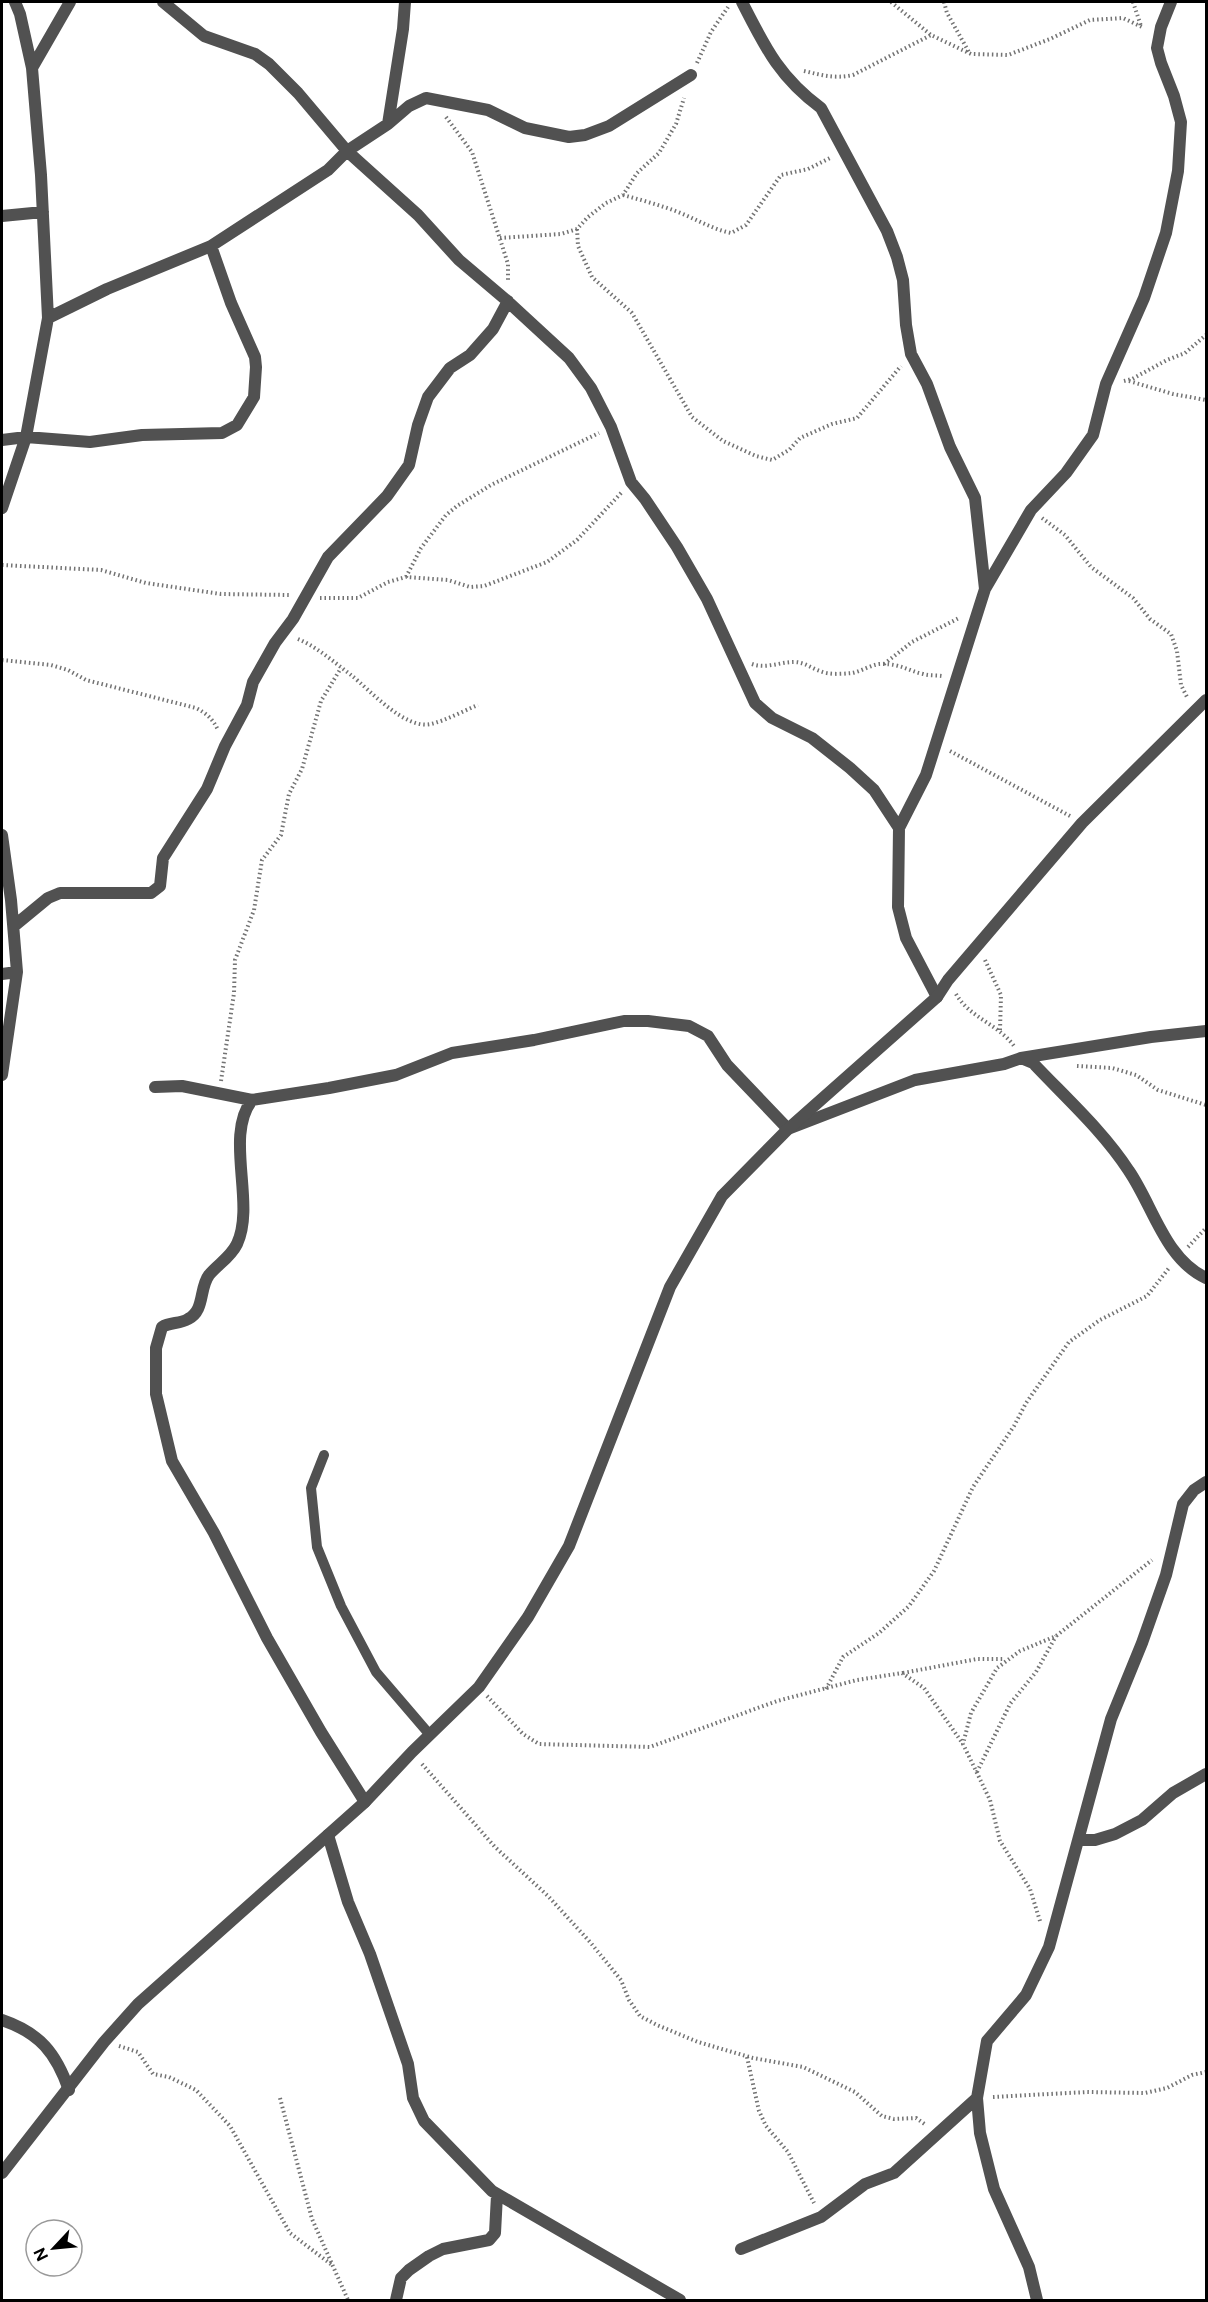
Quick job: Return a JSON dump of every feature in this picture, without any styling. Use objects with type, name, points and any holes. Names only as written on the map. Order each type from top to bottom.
[{"type":"street","points":[[2,508],[26,437],[48,318],[43,212],[32,69],[20,14],[15,2]]},
{"type":"street","points":[[32,69],[70,2]]},
{"type":"street","points":[[163,2],[204,36],[255,54],[270,64],[298,93],[346,151],[418,215],[459,261],[568,357],[591,388],[611,427],[631,482],[677,547],[707,599],[755,703],[772,717],[812,738],[850,768],[874,790],[899,828]]},
{"type":"street","points":[[388,124],[405,2]]},
{"type":"street","points":[[742,2],[776,66],[804,96],[821,108],[887,231],[903,280],[906,325],[911,354],[927,384],[950,447],[975,498],[985,588]]},
{"type":"street","points":[[937,997],[906,938],[898,907],[899,828],[926,775],[985,588],[1031,510],[1066,472],[1093,435],[1106,384],[1144,298],[1166,233],[1179,171],[1181,122],[1158,48],[1161,27],[1171,2]]},
{"type":"street","points":[[48,318],[107,289],[211,246],[328,170],[346,151],[388,124],[409,106],[426,98],[488,110],[525,128],[569,138],[609,126],[691,75]]},
{"type":"street","points":[[2,216],[43,212]]},
{"type":"street","points":[[2,440],[26,437],[90,442],[142,435],[222,433],[237,425],[254,398],[255,357],[231,303],[211,246]]},
{"type":"street","points":[[14,926],[48,898],[60,893],[151,893],[160,886],[163,858],[207,789],[225,746],[247,705],[253,682],[275,643],[293,620],[328,557],[387,496],[409,465],[418,425],[428,397],[450,368],[470,355],[493,328],[506,300]]},
{"type":"street","points":[[2,2173],[69,2090],[104,2042],[138,2004],[365,1802],[412,1752],[479,1687],[528,1617],[569,1546],[670,1287],[722,1196],[788,1129],[937,997],[978,944],[1082,823],[1202,705]]},
{"type":"street","points":[[2,835],[14,926],[17,972],[2,1075]]},
{"type":"street","points":[[2,974],[17,972]]},
{"type":"street","points":[[155,1087],[182,1086],[252,1100],[396,1075],[452,1053],[534,1040],[624,1021],[648,1021],[689,1026],[708,1036],[728,1065],[788,1129]]},
{"type":"street","points":[[788,1129],[915,1080],[1004,1064],[1021,1058],[1151,1036],[1206,1031]]},
{"type":"street","points":[[1021,1058],[1033,1063],[1105,1139],[1130,1171],[1162,1232],[1180,1258],[1195,1273],[1206,1278]]},
{"type":"street","points":[[252,1100],[244,1109],[242,1120],[240,1167],[243,1216],[237,1243],[226,1261],[212,1271],[206,1280],[200,1306],[194,1315],[187,1320],[168,1323],[162,1327],[156,1348],[156,1394],[172,1461],[214,1533],[283,1666],[365,1802]]},
{"type":"street","points":[[1037,2301],[1029,2267],[994,2189],[980,2133],[977,2098],[987,2041],[1026,1995],[1049,1947],[1080,1840],[1111,1719],[1142,1643],[1166,1575],[1183,1504],[1194,1490],[1206,1482]]},
{"type":"street","points":[[1080,1840],[1095,1840],[1115,1834],[1142,1820],[1173,1793],[1206,1774]]},
{"type":"street","points":[[328,1835],[348,1902],[370,1954],[408,2064],[413,2098],[424,2121],[465,2166],[497,2195],[680,2301]]},
{"type":"street","points":[[2,2020],[30,2034],[49,2049],[60,2066],[69,2090]]},
{"type":"street","points":[[741,2249],[821,2217],[865,2184],[894,2173],[977,2098]]},
{"type":"street","points":[[396,2301],[402,2277],[429,2256],[443,2249],[493,2238],[497,2195]]},
{"type":"lane","points":[[324,1455],[311,1488],[317,1548],[341,1606],[376,1672],[430,1735]]},
{"type":"path","points":[[500,238],[561,234],[577,230],[588,217],[606,203],[623,195],[637,173],[659,153],[676,124],[691,75],[711,32],[732,2]]},
{"type":"path","points":[[891,2],[931,35],[971,54],[1008,55],[1096,19],[1123,18],[1142,27]]},
{"type":"path","points":[[944,2],[947,13],[971,54]]},
{"type":"path","points":[[1133,2],[1148,40],[1158,48]]},
{"type":"path","points":[[776,66],[842,78],[853,75],[931,35]]},
{"type":"path","points":[[426,98],[449,121],[472,152],[508,264],[506,300]]},
{"type":"path","points":[[623,195],[662,206],[704,222],[714,229],[731,233],[746,225],[781,175],[808,169],[843,150]]},
{"type":"path","points":[[577,230],[578,246],[592,278],[632,313],[692,417],[723,441],[756,456],[772,460],[789,450],[800,438],[832,424],[856,418],[911,354]]},
{"type":"path","points":[[1106,384],[1126,380],[1185,353],[1206,336]]},
{"type":"path","points":[[1126,380],[1173,394],[1206,400]]},
{"type":"path","points":[[406,577],[421,548],[457,506],[491,486],[611,427]]},
{"type":"path","points":[[2,565],[100,570],[146,583],[221,594],[260,593],[358,598],[388,582],[406,577],[448,580],[470,587],[484,586],[547,562],[577,540],[631,482]]},
{"type":"path","points":[[1031,510],[1065,535],[1091,567],[1132,598],[1150,619],[1171,634],[1177,651],[1181,685],[1185,694],[1202,705]]},
{"type":"path","points":[[884,664],[912,642],[978,608]]},
{"type":"path","points":[[283,632],[309,644],[384,705],[416,724],[430,724],[478,705]]},
{"type":"path","points":[[732,655],[757,665],[804,663],[822,672],[836,674],[851,673],[865,670],[876,664],[884,664],[909,668],[922,674],[957,676]]},
{"type":"path","points":[[2,660],[51,665],[68,670],[86,680],[196,708],[215,722],[225,746]]},
{"type":"path","points":[[221,1093],[221,1069],[234,993],[235,960],[254,910],[262,860],[281,835],[285,825],[289,794],[302,769],[321,701],[340,668]]},
{"type":"path","points":[[936,743],[1082,823]]},
{"type":"path","points":[[978,944],[1001,995],[1000,1031]]},
{"type":"path","points":[[948,981],[962,1006],[1000,1031],[1014,1044],[1021,1058]]},
{"type":"path","points":[[1067,1065],[1120,1070],[1136,1075],[1158,1090],[1206,1105]]},
{"type":"path","points":[[826,1689],[843,1657],[879,1633],[909,1606],[934,1571],[973,1487],[1014,1426],[1026,1403],[1069,1342],[1100,1320],[1147,1296],[1206,1228]]},
{"type":"path","points":[[963,1744],[971,1713],[997,1668],[1006,1659],[1056,1636],[1149,1565],[1154,1557]]},
{"type":"path","points":[[977,1772],[1010,1704],[1036,1672],[1056,1636]]},
{"type":"path","points":[[479,1687],[523,1734],[539,1744],[650,1747],[777,1701],[857,1680],[977,1659],[1006,1659]]},
{"type":"path","points":[[902,1673],[924,1688],[963,1744],[990,1800],[1000,1841],[1030,1889],[1049,1947]]},
{"type":"path","points":[[412,1752],[495,1846],[548,1896],[590,1942],[621,1980],[629,2000],[640,2016],[699,2042],[747,2056],[803,2067],[855,2092],[882,2116],[894,2119],[916,2118],[940,2132]]},
{"type":"path","points":[[104,2042],[138,2052],[153,2074],[169,2077],[196,2090],[230,2126],[290,2233],[332,2265]]},
{"type":"path","points":[[747,2056],[759,2111],[766,2126],[788,2152],[821,2217]]},
{"type":"path","points":[[977,2098],[1087,2092],[1145,2093],[1167,2088],[1192,2075],[1206,2072]]},
{"type":"path","points":[[280,2098],[312,2219],[348,2301]]}]
